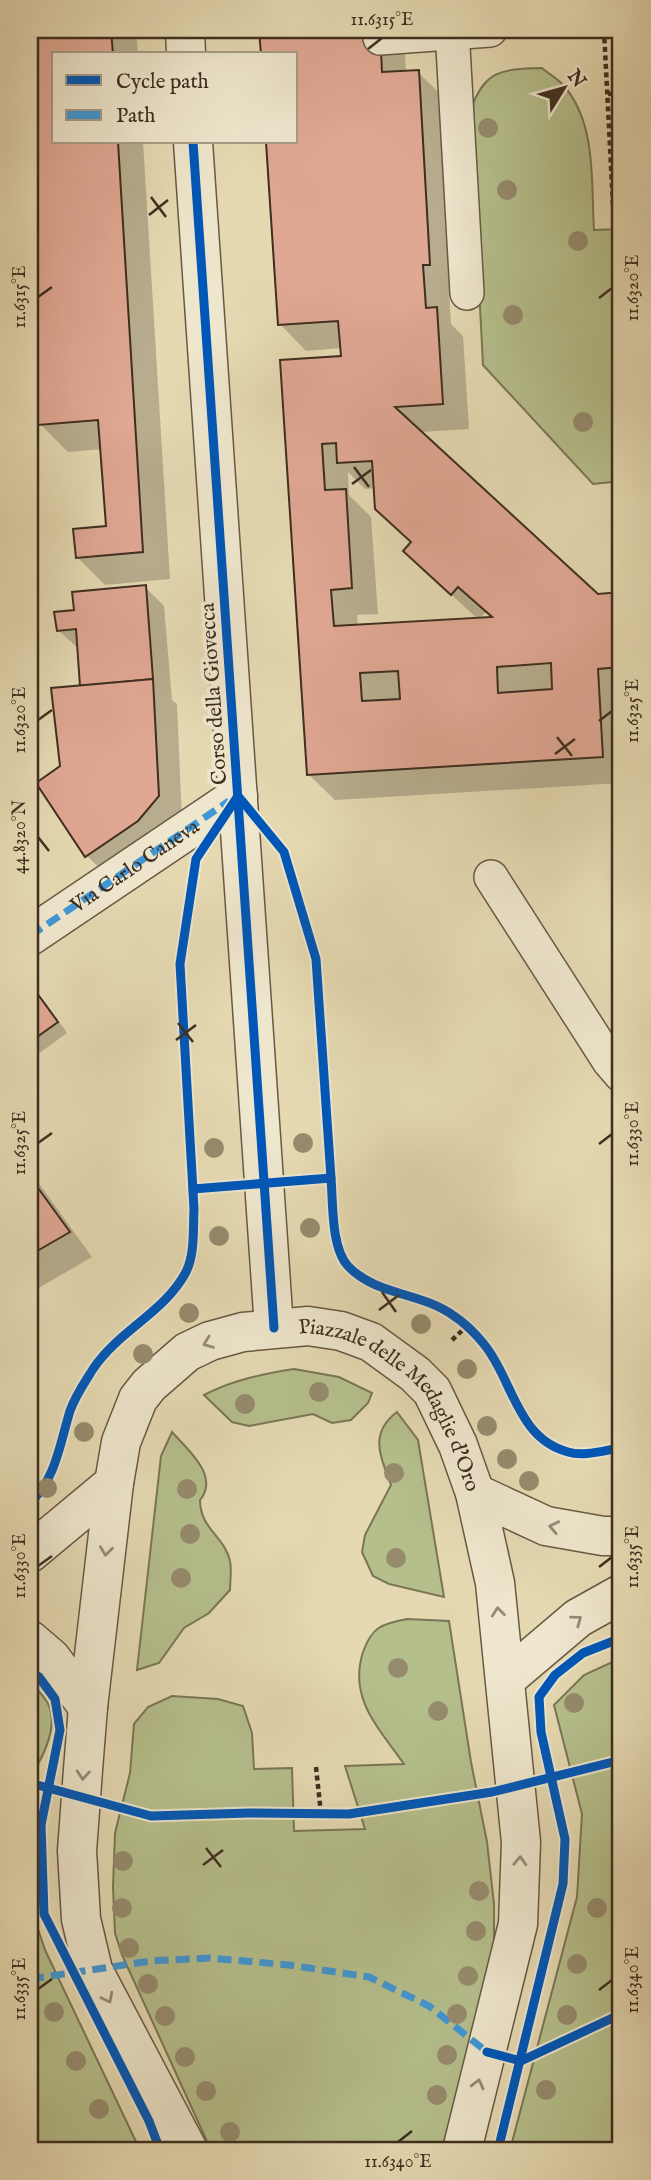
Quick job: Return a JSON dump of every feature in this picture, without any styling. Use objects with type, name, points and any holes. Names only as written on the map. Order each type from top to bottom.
[{"type":"street","points":[[185,30],[186,52]]},
{"type":"street","name":"Corso della Giovecca","points":[[192,144],[274,1328]]},
{"type":"street","name":"Via Carlo Caneva","points":[[30,936],[238,796]]},
{"type":"street","name":"Piazzale delle Medaglie d'Oro","points":[[188,2150],[93,1970],[81,1919],[77,1851],[88,1707],[114,1483],[121,1442],[138,1399],[149,1385],[187,1352],[210,1341],[243,1332],[308,1326],[341,1331],[371,1342],[415,1374],[432,1391],[446,1416],[475,1493],[495,1583],[521,1842],[518,1924],[461,2150]]},
{"type":"street","points":[[30,1553],[114,1483]]},
{"type":"street","points":[[475,1493],[546,1526],[603,1536],[621,1536]]},
{"type":"street","points":[[506,1679],[578,1618],[621,1594]]},
{"type":"street","points":[[30,1640],[51,1658],[88,1707]]},
{"type":"lane","points":[[380,38],[490,30]]},
{"type":"lane","points":[[452,31],[467,293]]},
{"type":"lane","points":[[491,877],[609,1061],[621,1075]]},
{"type":"path","points":[[604,30],[621,362]]},
{"type":"path","points":[[608,94],[621,93]]},
{"type":"path","points":[[460,1321],[475,1336]]},
{"type":"path","points":[[316,1767],[321,1814]]},
{"type":"green space","points":[[542,68],[564,86],[575,101],[582,118],[590,155],[594,230],[621,229],[621,481],[593,484],[483,365],[470,112],[481,88],[496,75],[515,69]]},
{"type":"green space","points":[[294,1369],[339,1377],[372,1393],[368,1403],[351,1420],[332,1423],[313,1414],[249,1426],[232,1422],[204,1395],[248,1378]]},
{"type":"green space","points":[[397,1412],[418,1440],[444,1597],[389,1584],[373,1576],[362,1552],[365,1535],[391,1485],[379,1446],[382,1429]]},
{"type":"green space","points":[[172,1432],[204,1472],[206,1482],[200,1500],[201,1510],[230,1561],[230,1590],[209,1613],[184,1628],[159,1663],[137,1670],[161,1456]]},
{"type":"green space","points":[[407,1619],[449,1621],[471,1762],[487,1842],[494,1904],[494,1940],[478,2021],[442,2150],[211,2150],[122,1955],[115,1933],[115,1833],[130,1773],[134,1724],[148,1707],[172,1696],[218,1699],[243,1706],[252,1733],[254,1769],[292,1768],[294,1831],[365,1829],[345,1766],[404,1764],[368,1712],[363,1699],[359,1669],[363,1652],[374,1632],[384,1625]]},
{"type":"green space","points":[[621,1658],[621,2150],[510,2150],[577,1897],[582,1814],[554,1705],[584,1675]]},
{"type":"green space","points":[[30,1682],[45,1699],[52,1718],[45,1750],[30,1777]]},
{"type":"green space","points":[[30,1905],[45,1950],[140,2150],[30,2150]]},
{"type":"building","points":[[30,30],[111,30],[113,52],[52,52],[52,144],[118,144],[143,552],[76,558],[73,529],[106,526],[98,420],[38,425],[33,359],[30,360]]},
{"type":"building","points":[[259,30],[380,30],[382,72],[419,70],[430,265],[423,265],[426,308],[437,307],[443,404],[395,407],[598,594],[621,592],[621,667],[598,669],[603,757],[307,775],[280,360],[341,356],[338,321],[278,325],[266,144],[298,144],[298,52],[261,52]],"holes":[[[336,443],[337,463],[372,461],[375,509],[411,542],[403,551],[451,595],[458,587],[492,617],[334,626],[331,590],[352,588],[346,489],[325,490],[322,444]],[[551,663],[552,689],[498,693],[497,667]],[[398,671],[400,699],[362,701],[360,673]]]},
{"type":"building","points":[[146,585],[153,679],[80,686],[76,629],[57,631],[54,612],[74,610],[72,592]]},
{"type":"building","points":[[153,679],[159,796],[138,821],[85,857],[36,783],[60,766],[51,688]]},
{"type":"building","points":[[34,989],[58,1022],[30,1042],[30,992]]},
{"type":"building","points":[[30,1177],[70,1232],[30,1255]]},
{"type":"marked path","points":[[30,936],[229,801]]},
{"type":"marked path","points":[[30,1979],[151,1961],[210,1958],[289,1965],[369,1977],[429,2006],[487,2052],[493,2053]]},
{"type":"cycle path","points":[[193,144],[274,1328]]},
{"type":"cycle path","points":[[30,1503],[46,1483],[60,1448],[72,1405],[93,1369],[115,1344],[166,1299],[189,1265],[194,1209],[180,964],[196,859],[238,796],[284,852],[316,959],[331,1178]]},
{"type":"cycle path","points":[[193,1189],[331,1178],[338,1248],[348,1266],[372,1283],[428,1302],[465,1325],[490,1353],[530,1427],[553,1446],[581,1454],[621,1448]]},
{"type":"cycle path","points":[[498,2150],[563,1884],[565,1839],[541,1732],[539,1697],[555,1675],[583,1653],[621,1638]]},
{"type":"cycle path","points":[[30,1672],[39,1677],[55,1699],[60,1730],[41,1825],[44,1914],[149,2121],[160,2150]]},
{"type":"cycle path","points":[[30,1783],[151,1816],[349,1814],[492,1792],[621,1760]]},
{"type":"cycle path","points":[[487,2052],[521,2061],[621,2014]]}]
